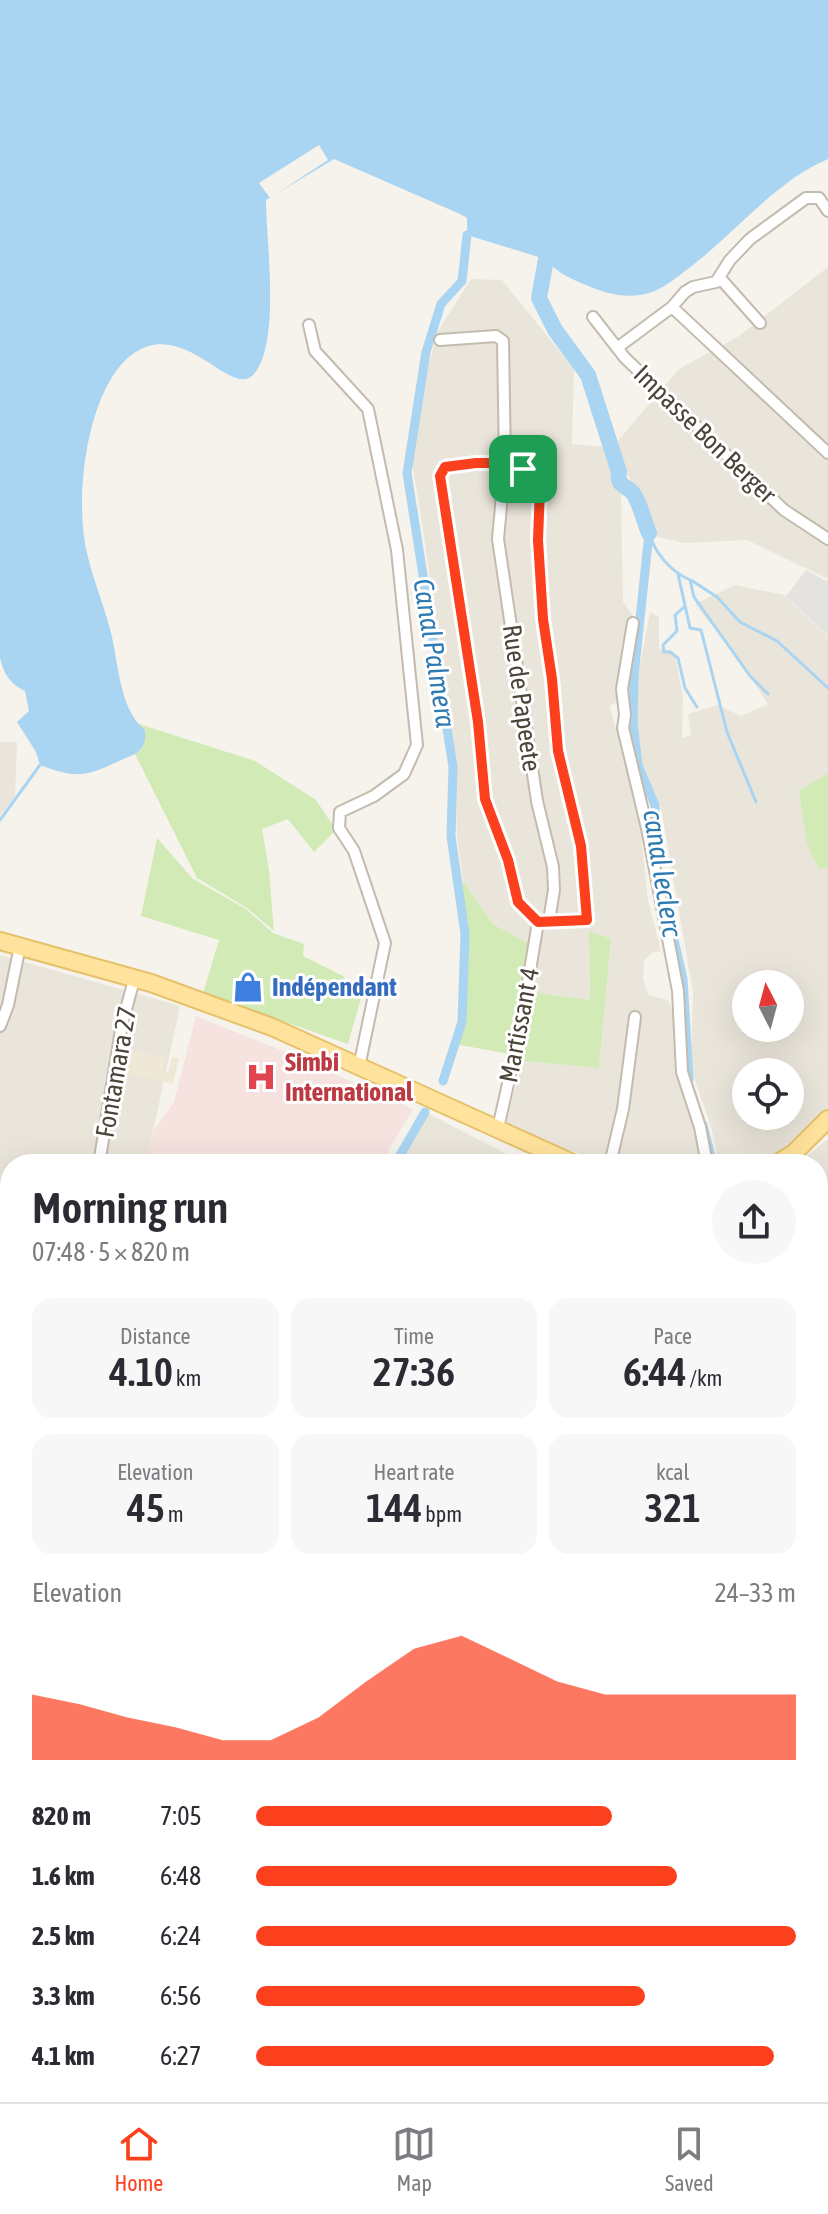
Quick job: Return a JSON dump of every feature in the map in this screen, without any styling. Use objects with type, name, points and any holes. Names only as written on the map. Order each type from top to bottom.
[{"type":"main road","points":[[0,941],[151,983],[272,1027],[551,1154]]},
{"type":"main road","points":[[798,1154],[828,1119]]},
{"type":"street","points":[[617,348],[672,307],[693,287],[713,285],[730,260],[750,239],[806,198],[819,198],[828,211]]},
{"type":"street","points":[[720,278],[760,323]]},
{"type":"street","points":[[672,307],[828,453]]},
{"type":"street","name":"Impasse Bon Berger","points":[[593,317],[617,348],[784,510],[828,539]]},
{"type":"street","points":[[309,325],[315,351],[368,409],[397,550],[417,745],[404,774],[374,796],[340,812],[339,828],[354,851],[385,943],[359,1067]]},
{"type":"street","name":"Rue de Papeete","points":[[440,340],[496,336],[503,341],[505,463],[498,539],[537,801],[553,867],[554,890],[543,922]]},
{"type":"street","points":[[505,463],[531,474],[540,488],[538,540],[543,619],[558,751],[581,846],[587,920],[543,922],[518,902],[508,860],[485,799],[478,722],[440,476],[445,467],[452,465],[505,463]]},
{"type":"street","points":[[633,623],[622,689],[623,728],[647,828],[678,991],[682,1072],[700,1127],[705,1154]]},
{"type":"street","name":"Martissant 4","points":[[498,1128],[543,922]]},
{"type":"street","points":[[0,1026],[8,1005],[20,946]]},
{"type":"street","name":"Fontamara 27","points":[[101,1154],[122,1024],[134,980]]},
{"type":"street","points":[[612,1154],[623,1109],[635,1017]]},
{"type":"shaded area","points":[[828,267],[828,579],[747,540],[685,543],[654,536],[615,444],[679,369],[739,336]]},
{"type":"shaded area","points":[[471,279],[502,280],[574,369],[572,444],[605,447],[621,494],[623,602],[635,618],[629,670],[630,704],[618,701],[610,706],[637,796],[648,901],[661,951],[652,953],[644,960],[643,980],[649,995],[668,1000],[672,1009],[698,1154],[581,1154],[498,1128],[505,1126],[523,1061],[599,1068],[611,939],[589,932],[590,1000],[524,991],[531,945],[493,924],[463,881],[457,837],[455,758],[412,463],[422,388],[438,331]]},
{"type":"shaded area","points":[[806,570],[828,582],[828,636],[786,596]]},
{"type":"shaded area","points":[[735,585],[784,595],[828,637],[828,773],[799,791],[819,869],[828,868],[828,1112],[781,1154],[717,1154],[711,1126],[691,1069],[693,992],[661,808],[636,747],[638,676],[650,612],[659,617],[659,649],[674,651],[683,696],[682,738],[691,735],[688,714],[718,705],[741,716],[768,704],[695,604]]},
{"type":"shaded area","points":[[0,742],[17,742],[15,796],[0,816]]},
{"type":"shaded area","points":[[0,955],[180,1006],[148,1154],[0,1154]]},
{"type":"shaded area","name":"Simbi International","points":[[196,1016],[413,1109],[386,1154],[148,1154],[154,1130],[174,1102]]},
{"type":"shaded area","points":[[129,1050],[166,1057],[162,1071],[168,1072],[172,1057],[179,1058],[173,1084],[124,1073]]},
{"type":"shaded area","points":[[427,1113],[507,1154],[403,1154]]},
{"type":"shaded area","points":[[828,1139],[828,1154],[809,1154]]},
{"type":"green space","points":[[136,723],[255,761],[316,800],[336,830],[314,852],[288,819],[262,829],[274,931],[247,908],[197,878],[135,754],[141,750],[145,730]]},
{"type":"green space","points":[[828,773],[828,868],[819,869],[807,844],[799,791]]},
{"type":"green space","points":[[157,838],[193,879],[246,909],[273,933],[304,944],[303,956],[343,976],[361,998],[348,1044],[203,993],[219,940],[141,916]]},
{"type":"green space","points":[[463,881],[493,924],[531,945],[524,991],[590,1000],[589,931],[611,939],[599,1068],[523,1061],[521,1056],[454,1044],[459,1026]]},
{"type":"water","points":[[0,0],[828,0],[828,159],[809,168],[774,193],[673,280],[652,292],[635,296],[594,288],[564,275],[545,259],[467,235],[467,218],[460,214],[334,159],[266,200],[270,316],[262,359],[254,374],[245,379],[233,377],[189,351],[171,345],[153,345],[134,353],[118,369],[95,417],[84,475],[83,531],[89,563],[110,629],[124,697],[136,721],[145,730],[145,737],[142,747],[135,754],[89,773],[68,773],[40,765],[36,752],[17,722],[29,711],[25,691],[8,678],[0,658]]},
{"type":"pier","points":[[319,145],[328,160],[270,198],[259,183]]},
{"type":"waterway","name":"Canal Palmera","points":[[443,1081],[462,1022],[465,934],[451,836],[453,767],[407,473],[426,352],[441,304],[462,281],[467,235]]},
{"type":"waterway","points":[[546,259],[539,298],[555,330],[588,375],[619,480],[633,493],[649,533]]},
{"type":"waterway","points":[[649,533],[664,561],[690,580],[694,597],[750,676],[768,694]]},
{"type":"waterway","name":"canal leclerc","points":[[649,533],[634,676],[633,723],[638,765],[655,805],[658,863]]},
{"type":"waterway","points":[[678,574],[690,628],[701,630],[727,732],[756,802]]},
{"type":"waterway","points":[[691,580],[717,597],[740,622],[777,641],[828,688]]},
{"type":"waterway","points":[[684,607],[675,615],[677,631],[663,645],[664,652],[678,658],[685,688],[697,707]]},
{"type":"waterway","points":[[0,820],[40,765]]},
{"type":"waterway","name":"canal leclerc","points":[[665,901],[683,979],[689,1080]]},
{"type":"waterway","name":"Canal Palmera","points":[[401,1154],[425,1112]]},
{"type":"waterway","name":"canal leclerc","points":[[703,1125],[710,1154]]},
{"type":"place","name":"Indépendant","points":[[248,987]]},
{"type":"place","name":"Simbi International","points":[[261,1077]]},
{"type":"route","points":[[493,462],[523,469],[531,474],[540,488],[538,540],[543,619],[558,751],[581,846],[587,920],[538,922],[518,902],[508,860],[485,799],[478,722],[440,476],[445,467],[452,465],[493,462]]}]
